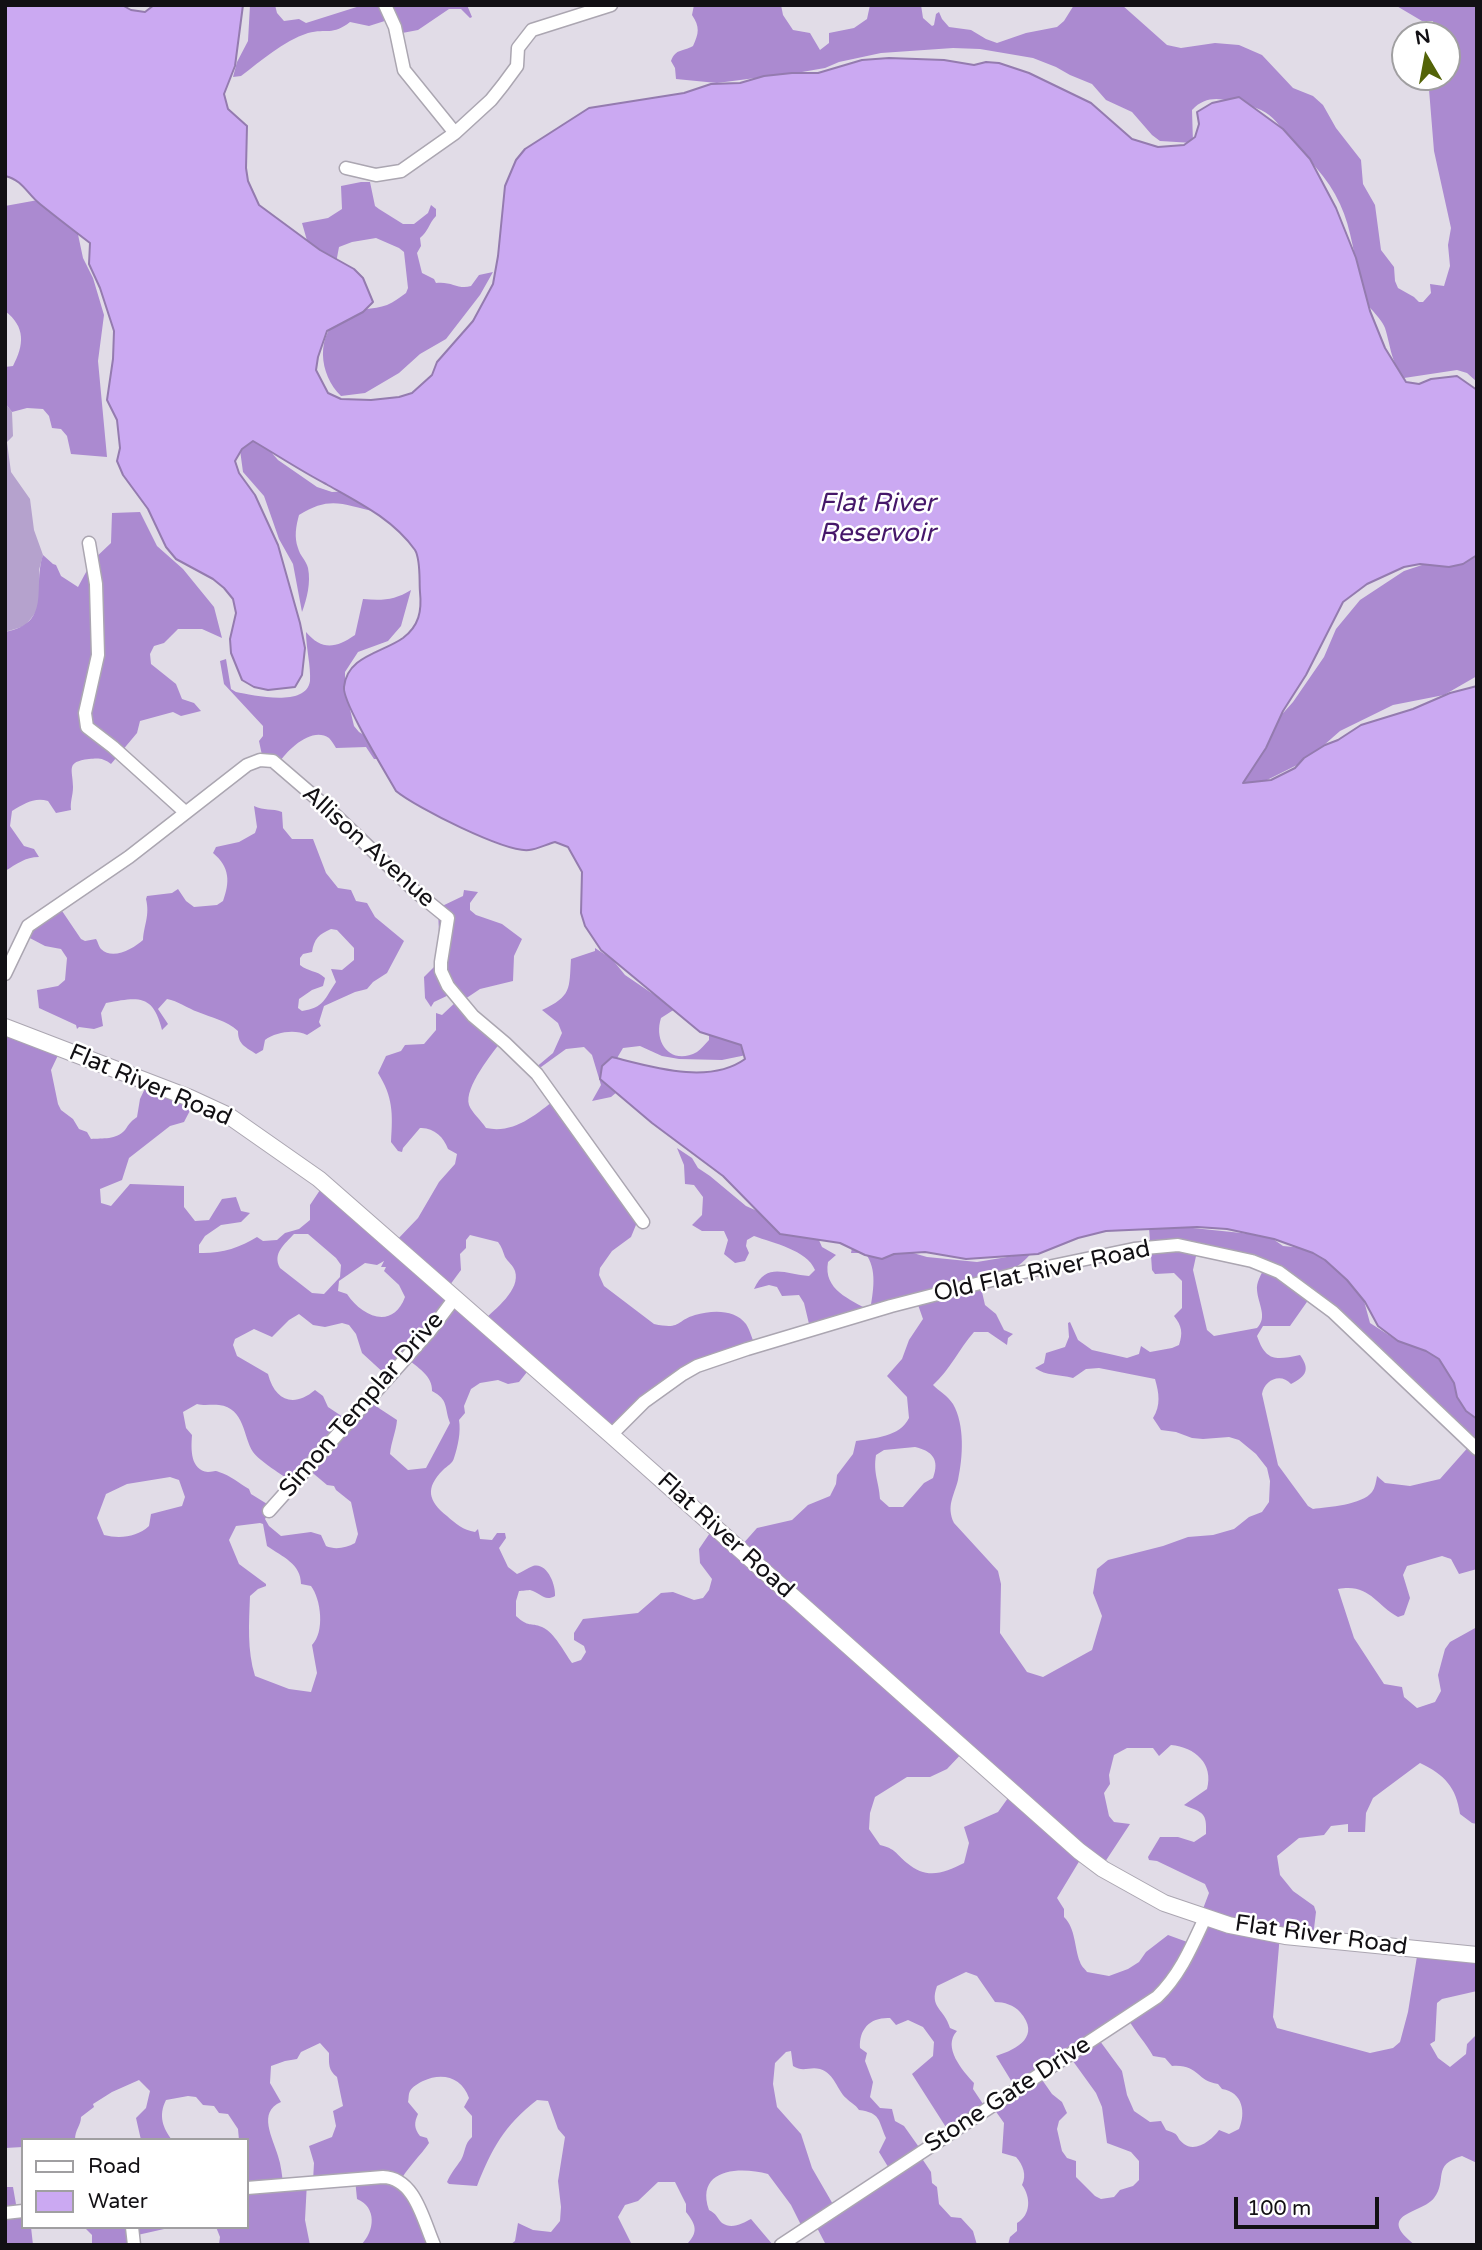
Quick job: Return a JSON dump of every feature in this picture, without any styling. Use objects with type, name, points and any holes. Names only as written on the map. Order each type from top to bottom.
[{"type":"main road","name":"Flat River Road","points":[[5,1027],[190,1098],[229,1116],[319,1179],[1091,1861],[1164,1903],[1205,1918],[1255,1931],[1477,1955]]},
{"type":"street","points":[[385,5],[395,27],[404,70],[455,133]]},
{"type":"street","points":[[346,168],[376,175],[401,171],[455,133],[492,100],[517,66],[518,48],[532,30],[611,5]]},
{"type":"street","points":[[5,974],[28,926],[129,857],[185,812],[87,727],[85,713],[98,655],[96,584],[89,543]]},
{"type":"street","name":"Allison Avenue","points":[[185,812],[247,765],[260,761],[273,761],[330,810],[416,892],[448,918],[441,971],[448,986],[473,1016],[537,1074],[643,1222]]},
{"type":"street","name":"Old Flat River Road","points":[[611,1435],[644,1402],[669,1382],[696,1366],[734,1353],[891,1306],[1018,1273],[1134,1249],[1178,1245],[1252,1261],[1279,1272],[1333,1312],[1477,1448]]},
{"type":"street","name":"Simon Templar Drive","points":[[270,1511],[430,1331],[454,1299]]},
{"type":"street","name":"Stone Gate Drive","points":[[781,2245],[1157,1997],[1183,1963],[1205,1918]]},
{"type":"street","points":[[248,2188],[391,2177],[410,2190],[434,2245]]},
{"type":"shaded area","points":[[250,5],[275,5],[277,13],[284,21],[299,19],[306,23],[363,5],[467,5],[472,17],[461,9],[449,9],[418,30],[397,34],[391,19],[369,26],[350,22],[334,30],[308,33],[290,41],[241,76],[233,77],[248,41]]},
{"type":"shaded area","points":[[694,5],[781,5],[783,15],[793,30],[810,33],[820,50],[829,43],[829,33],[854,28],[867,19],[870,5],[921,5],[923,18],[932,26],[939,12],[949,27],[971,30],[997,43],[1026,33],[1057,27],[1074,5],[1122,5],[1167,45],[1181,48],[1215,43],[1239,45],[1262,55],[1293,88],[1313,96],[1323,105],[1336,128],[1361,160],[1363,184],[1375,205],[1381,250],[1394,267],[1398,288],[1423,302],[1431,293],[1430,284],[1444,286],[1450,266],[1448,245],[1451,228],[1434,151],[1429,91],[1461,91],[1461,21],[1422,21],[1395,5],[1477,5],[1477,382],[1467,373],[1457,370],[1404,378],[1394,361],[1384,326],[1366,300],[1347,224],[1335,194],[1317,168],[1276,122],[1261,110],[1227,100],[1209,100],[1192,110],[1193,143],[1160,141],[1132,112],[1106,100],[1092,84],[1033,58],[980,49],[881,53],[839,62],[825,68],[717,83],[676,79],[671,61],[678,52],[693,46],[697,34],[692,15]]},
{"type":"shaded area","points":[[370,182],[375,206],[403,224],[414,224],[428,213],[431,205],[436,209],[436,216],[420,238],[421,246],[417,253],[422,273],[436,283],[466,287],[471,286],[479,275],[493,272],[480,295],[446,339],[420,354],[399,373],[365,393],[341,396],[324,366],[324,343],[328,332],[344,315],[387,305],[406,293],[408,288],[404,252],[399,248],[376,238],[352,242],[339,247],[336,263],[308,244],[302,223],[328,218],[342,209],[341,186]]},
{"type":"shaded area","points":[[38,200],[76,225],[83,258],[93,278],[104,315],[98,361],[107,457],[71,454],[67,436],[61,429],[52,428],[49,416],[43,409],[27,408],[12,412],[5,403],[5,367],[13,366],[21,337],[17,323],[5,311],[5,206]]},
{"type":"shaded area","points":[[5,403],[12,412],[13,436],[7,442],[11,472],[30,499],[34,530],[43,555],[39,570],[40,601],[36,612],[25,626],[5,632]]},
{"type":"shaded area","points":[[244,442],[263,443],[278,460],[317,487],[332,492],[356,491],[377,512],[329,503],[299,515],[296,540],[309,573],[302,612],[293,564],[279,539],[264,496],[243,472],[240,450]]},
{"type":"shaded area","points":[[140,512],[157,546],[183,569],[214,607],[222,638],[202,629],[178,629],[164,643],[154,646],[150,654],[151,664],[176,684],[182,699],[194,703],[201,711],[181,716],[173,712],[140,721],[137,733],[111,764],[89,759],[73,764],[71,810],[56,813],[48,801],[38,800],[12,811],[10,826],[24,846],[34,849],[39,857],[25,860],[5,871],[5,632],[30,621],[35,612],[43,555],[56,565],[61,576],[78,587],[92,561],[111,543],[112,513]]},
{"type":"shaded area","points":[[1477,556],[1477,676],[1444,695],[1393,705],[1340,731],[1307,760],[1257,785],[1236,788],[1252,748],[1293,702],[1324,657],[1336,629],[1360,600],[1404,571],[1422,565]]},
{"type":"shaded area","points":[[411,590],[401,626],[388,641],[358,652],[345,672],[345,688],[354,726],[369,738],[379,759],[374,759],[366,747],[336,748],[329,738],[315,735],[294,746],[279,763],[263,760],[259,741],[263,736],[263,726],[224,684],[220,661],[226,659],[231,689],[236,692],[278,698],[299,695],[310,681],[306,632],[324,645],[342,643],[355,635],[363,599],[388,599]]},
{"type":"shaded area","points":[[254,806],[282,812],[283,828],[292,839],[313,839],[326,873],[338,888],[351,890],[356,901],[367,903],[375,917],[404,941],[387,973],[367,989],[324,1006],[319,1022],[321,1026],[307,1035],[286,1032],[275,1035],[265,1040],[263,1050],[256,1054],[243,1045],[238,1031],[229,1024],[167,999],[158,1009],[168,1024],[162,1030],[149,1004],[136,999],[106,1003],[101,1013],[103,1026],[94,1029],[77,1029],[76,1025],[39,1008],[37,990],[58,986],[65,980],[67,958],[61,949],[45,946],[26,936],[58,905],[81,939],[96,939],[100,948],[111,954],[123,952],[143,940],[147,896],[172,893],[178,889],[194,907],[217,905],[223,901],[227,875],[223,864],[213,853],[216,847],[239,842],[255,833],[257,827]],"holes":[[[331,929],[337,930],[354,948],[354,960],[342,970],[331,969],[336,982],[326,997],[320,1005],[302,1011],[298,1008],[299,999],[323,986],[325,978],[300,965],[300,958],[303,954],[312,952],[320,935]]]},
{"type":"shaded area","points":[[464,890],[478,892],[470,903],[470,910],[476,915],[502,924],[522,939],[514,956],[513,981],[480,989],[465,999],[503,1039],[480,1071],[471,1089],[469,1105],[472,1111],[486,1128],[506,1128],[524,1122],[556,1099],[638,1220],[631,1237],[612,1251],[600,1268],[599,1275],[604,1286],[654,1324],[663,1326],[674,1325],[689,1317],[709,1312],[730,1313],[746,1324],[755,1345],[698,1364],[614,1430],[531,1367],[519,1382],[508,1384],[498,1380],[480,1383],[471,1389],[464,1406],[465,1413],[459,1420],[459,1439],[453,1460],[433,1483],[433,1500],[460,1526],[475,1532],[478,1529],[480,1539],[492,1540],[497,1533],[505,1533],[506,1538],[499,1548],[508,1567],[517,1574],[533,1566],[542,1567],[546,1571],[554,1586],[555,1596],[548,1598],[530,1590],[519,1591],[516,1616],[547,1630],[572,1663],[581,1660],[586,1652],[584,1646],[574,1640],[574,1633],[583,1619],[638,1613],[661,1593],[673,1592],[694,1600],[703,1598],[712,1579],[700,1563],[699,1549],[714,1527],[741,1546],[757,1528],[792,1520],[808,1505],[830,1496],[837,1475],[853,1454],[856,1441],[893,1433],[909,1418],[907,1397],[887,1376],[902,1359],[909,1340],[923,1319],[917,1302],[810,1328],[804,1303],[799,1295],[782,1296],[777,1287],[769,1285],[754,1289],[759,1280],[771,1272],[809,1276],[815,1270],[811,1263],[789,1248],[754,1236],[747,1240],[749,1253],[745,1261],[735,1263],[724,1254],[728,1240],[724,1231],[702,1231],[692,1225],[702,1215],[703,1197],[694,1185],[685,1184],[684,1165],[677,1148],[746,1206],[818,1238],[822,1247],[836,1255],[828,1262],[828,1272],[834,1287],[870,1311],[874,1281],[872,1266],[865,1253],[851,1253],[852,1248],[899,1249],[927,1257],[977,1262],[1031,1253],[1015,1268],[980,1283],[985,1305],[996,1314],[1004,1330],[1013,1334],[1008,1338],[1007,1345],[988,1332],[974,1332],[933,1385],[953,1404],[960,1422],[961,1461],[951,1501],[954,1523],[998,1571],[1001,1584],[1000,1633],[1027,1672],[1043,1677],[1092,1650],[1102,1616],[1093,1593],[1097,1569],[1108,1560],[1188,1537],[1213,1535],[1234,1529],[1249,1517],[1262,1512],[1269,1502],[1270,1481],[1267,1468],[1256,1454],[1239,1440],[1229,1437],[1192,1438],[1161,1430],[1153,1418],[1158,1399],[1155,1379],[1099,1368],[1086,1369],[1073,1378],[1048,1374],[1035,1368],[1044,1363],[1046,1353],[1065,1347],[1070,1322],[1078,1340],[1092,1350],[1127,1358],[1139,1354],[1141,1346],[1150,1352],[1179,1345],[1181,1330],[1174,1316],[1182,1308],[1182,1281],[1174,1273],[1155,1274],[1152,1270],[1149,1227],[1183,1227],[1261,1235],[1283,1246],[1313,1249],[1357,1275],[1370,1323],[1398,1341],[1439,1359],[1454,1383],[1457,1397],[1466,1411],[1477,1419],[1477,1569],[1459,1574],[1451,1559],[1442,1556],[1407,1566],[1403,1575],[1410,1598],[1404,1615],[1398,1617],[1365,1592],[1349,1588],[1338,1589],[1354,1638],[1384,1684],[1402,1687],[1404,1697],[1417,1708],[1435,1702],[1441,1691],[1438,1675],[1445,1649],[1450,1642],[1477,1627],[1477,1824],[1460,1814],[1456,1796],[1443,1777],[1420,1763],[1373,1798],[1366,1813],[1365,1832],[1348,1832],[1348,1824],[1331,1826],[1324,1835],[1299,1838],[1277,1856],[1280,1875],[1293,1891],[1314,1906],[1316,1912],[1313,1937],[1280,1934],[1273,2017],[1277,2028],[1370,2053],[1393,2048],[1400,2042],[1408,2012],[1418,1950],[1477,1954],[1477,1991],[1442,1999],[1437,2003],[1435,2041],[1430,2044],[1438,2058],[1450,2067],[1466,2054],[1467,2044],[1477,2034],[1477,2163],[1462,2156],[1452,2160],[1443,2168],[1434,2198],[1400,2220],[1399,2226],[1415,2245],[1008,2245],[1010,2237],[1017,2231],[1017,2223],[1027,2211],[1028,2200],[1022,2185],[1024,2174],[1021,2163],[1016,2157],[1002,2153],[1004,2123],[992,2106],[1015,2087],[996,2056],[1019,2045],[1027,2035],[1028,2028],[1026,2020],[1018,2010],[1009,2004],[995,2002],[977,1976],[966,1972],[937,1986],[935,1999],[950,2028],[957,2031],[952,2044],[955,2058],[974,2083],[973,2089],[985,2107],[949,2132],[912,2074],[933,2056],[934,2042],[923,2027],[908,2020],[896,2025],[890,2018],[877,2019],[864,2029],[860,2048],[867,2053],[865,2061],[873,2082],[870,2097],[880,2108],[892,2109],[895,2121],[904,2126],[921,2150],[919,2154],[931,2172],[932,2183],[937,2187],[939,2204],[951,2217],[961,2218],[973,2231],[977,2245],[826,2245],[815,2224],[803,2229],[791,2205],[768,2174],[745,2170],[714,2178],[708,2186],[706,2196],[709,2210],[722,2223],[730,2226],[751,2219],[773,2245],[686,2245],[695,2228],[686,2212],[686,2204],[675,2182],[658,2182],[638,2201],[625,2205],[618,2217],[632,2245],[510,2245],[515,2241],[518,2223],[533,2230],[551,2232],[560,2221],[558,2181],[565,2137],[558,2129],[548,2101],[537,2100],[500,2138],[477,2186],[449,2184],[447,2182],[472,2137],[472,2116],[464,2107],[469,2098],[462,2085],[450,2078],[437,2077],[423,2081],[410,2091],[408,2102],[418,2114],[415,2123],[417,2130],[429,2143],[402,2178],[435,2245],[361,2245],[369,2233],[372,2220],[368,2208],[357,2199],[355,2179],[313,2181],[314,2163],[309,2146],[332,2137],[336,2126],[333,2111],[343,2106],[337,2077],[330,2066],[329,2053],[320,2043],[301,2052],[297,2059],[271,2066],[270,2083],[281,2102],[274,2106],[268,2119],[283,2184],[307,2182],[305,2220],[310,2245],[219,2245],[217,2229],[248,2229],[248,2138],[239,2138],[238,2129],[228,2114],[219,2113],[214,2106],[203,2105],[196,2097],[166,2100],[162,2111],[163,2122],[171,2138],[141,2138],[136,2118],[146,2108],[150,2091],[139,2080],[93,2104],[94,2107],[81,2117],[75,2138],[21,2138],[21,2147],[5,2148],[5,1027],[61,1049],[51,1070],[58,1104],[91,1139],[113,1137],[125,1130],[137,1117],[140,1099],[148,1082],[195,1101],[184,1122],[170,1126],[129,1158],[122,1180],[100,1189],[101,1203],[111,1206],[130,1184],[184,1186],[184,1207],[195,1221],[209,1220],[222,1199],[236,1197],[241,1211],[250,1213],[241,1222],[221,1225],[205,1236],[199,1245],[199,1253],[214,1252],[236,1247],[257,1237],[263,1241],[277,1240],[285,1233],[299,1229],[310,1220],[310,1205],[324,1184],[395,1242],[418,1218],[439,1182],[455,1164],[457,1154],[448,1149],[437,1134],[425,1128],[420,1128],[402,1152],[398,1151],[391,1142],[392,1114],[389,1098],[378,1073],[386,1056],[401,1051],[405,1045],[424,1044],[436,1030],[436,1013],[442,1015],[459,999],[453,993],[434,1002],[431,1007],[425,998],[424,977],[440,961],[438,908],[463,896]],"holes":[[[294,1234],[308,1234],[341,1265],[340,1277],[324,1294],[312,1293],[280,1268],[279,1253]],[[470,1235],[498,1242],[515,1271],[516,1278],[511,1292],[483,1321],[447,1289],[461,1270],[460,1254],[466,1248],[466,1240]],[[1198,1247],[1264,1268],[1257,1287],[1262,1315],[1257,1328],[1214,1336],[1207,1330],[1193,1270]],[[384,1261],[381,1267],[386,1267],[384,1271],[399,1285],[405,1297],[393,1314],[385,1317],[369,1314],[347,1294],[338,1291],[339,1281],[365,1263],[377,1265]],[[1309,1299],[1471,1444],[1440,1479],[1410,1486],[1385,1483],[1377,1476],[1372,1492],[1361,1500],[1313,1509],[1278,1465],[1262,1394],[1266,1385],[1274,1379],[1287,1380],[1291,1384],[1296,1381],[1304,1375],[1305,1364],[1300,1355],[1284,1358],[1268,1355],[1257,1336],[1263,1326],[1290,1326]],[[299,1314],[313,1325],[325,1327],[342,1323],[349,1325],[356,1334],[362,1353],[386,1375],[406,1358],[419,1368],[430,1381],[432,1391],[444,1401],[450,1423],[426,1468],[408,1470],[390,1454],[397,1420],[368,1401],[349,1421],[328,1407],[323,1396],[315,1390],[300,1399],[280,1396],[268,1374],[237,1356],[233,1345],[235,1339],[254,1329],[272,1337]],[[197,1404],[228,1407],[239,1417],[253,1452],[265,1463],[293,1483],[308,1469],[327,1485],[334,1486],[351,1502],[358,1534],[355,1543],[333,1548],[326,1546],[321,1535],[311,1532],[281,1536],[265,1519],[272,1507],[227,1475],[216,1471],[208,1472],[198,1467],[193,1458],[192,1435],[186,1428],[183,1412]],[[915,1447],[926,1451],[935,1461],[933,1478],[924,1483],[903,1507],[889,1507],[880,1499],[876,1455],[884,1450]],[[170,1477],[179,1480],[185,1497],[182,1506],[151,1514],[149,1526],[139,1533],[116,1537],[104,1535],[97,1518],[106,1494],[127,1484]],[[263,1524],[267,1546],[294,1566],[301,1584],[311,1586],[320,1616],[319,1632],[312,1645],[317,1673],[311,1692],[289,1689],[255,1676],[250,1646],[250,1596],[266,1584],[239,1564],[229,1540],[236,1526]],[[1171,1745],[1195,1753],[1205,1765],[1208,1780],[1207,1789],[1184,1805],[1202,1814],[1206,1821],[1206,1834],[1194,1842],[1178,1837],[1160,1837],[1148,1857],[1149,1860],[1157,1861],[1205,1884],[1209,1893],[1190,1943],[1168,1935],[1128,1969],[1109,1976],[1087,1972],[1081,1965],[1073,1933],[1057,1898],[1083,1855],[1103,1865],[1130,1824],[1114,1822],[1109,1816],[1104,1793],[1110,1784],[1109,1775],[1114,1755],[1127,1748],[1153,1748],[1159,1756]],[[965,1750],[1013,1791],[998,1812],[964,1827],[969,1843],[964,1863],[936,1873],[922,1872],[914,1868],[892,1850],[880,1845],[869,1829],[875,1797],[907,1777],[930,1777],[947,1769]],[[1128,2019],[1153,2056],[1165,2058],[1172,2066],[1193,2070],[1205,2080],[1234,2094],[1242,2110],[1239,2129],[1229,2134],[1219,2130],[1199,2146],[1184,2144],[1176,2135],[1166,2130],[1161,2121],[1150,2122],[1134,2111],[1127,2095],[1122,2071],[1097,2037]],[[791,2051],[793,2066],[825,2071],[843,2095],[859,2110],[875,2115],[886,2138],[879,2152],[890,2170],[834,2206],[812,2168],[801,2134],[777,2107],[773,2084],[775,2063],[786,2052]],[[1070,2057],[1096,2093],[1102,2107],[1107,2143],[1131,2152],[1139,2161],[1139,2180],[1133,2186],[1120,2190],[1114,2197],[1101,2199],[1076,2177],[1076,2161],[1067,2158],[1062,2151],[1057,2129],[1059,2121],[1067,2113],[1062,2102],[1052,2094],[1038,2074]]]},
{"type":"shaded area","points":[[595,948],[612,959],[625,975],[675,1009],[661,1018],[659,1027],[662,1043],[672,1054],[688,1056],[697,1052],[709,1040],[709,1027],[756,1053],[722,1060],[679,1059],[662,1056],[640,1046],[623,1048],[610,1070],[617,1092],[611,1097],[592,1101],[601,1085],[592,1055],[584,1047],[566,1049],[537,1070],[534,1069],[553,1053],[562,1033],[558,1023],[542,1010],[564,996],[569,985],[571,959],[595,951]]},
{"type":"shaded area","points":[[5,2187],[13,2187],[17,2210],[21,2210],[21,2229],[31,2229],[33,2245],[5,2245]]},
{"type":"shaded area","points":[[86,2229],[164,2229],[133,2236],[134,2245],[92,2245],[92,2235]]},
{"type":"water","name":"Flat River Reservoir","points":[[5,5],[122,5],[131,10],[145,12],[154,5],[243,5],[235,66],[224,94],[228,109],[247,126],[248,181],[259,205],[320,250],[354,269],[363,278],[373,302],[363,312],[327,331],[318,357],[316,370],[328,393],[341,399],[399,397],[412,393],[432,375],[437,362],[473,321],[493,284],[505,186],[516,160],[525,149],[589,108],[684,93],[711,84],[740,83],[764,76],[792,73],[818,73],[862,60],[889,58],[944,60],[974,65],[999,63],[1029,73],[1091,103],[1132,139],[1158,147],[1184,145],[1195,137],[1199,124],[1197,112],[1212,103],[1239,97],[1283,129],[1310,159],[1336,208],[1356,258],[1370,311],[1385,348],[1406,382],[1419,384],[1431,379],[1457,376],[1477,390],[1477,555],[1463,564],[1449,567],[1420,564],[1404,567],[1367,584],[1343,602],[1306,675],[1283,711],[1266,748],[1243,783],[1271,780],[1295,768],[1304,758],[1361,725],[1477,686],[1477,1419],[1466,1411],[1457,1397],[1454,1383],[1439,1359],[1398,1341],[1378,1326],[1365,1302],[1347,1280],[1313,1253],[1274,1239],[1227,1229],[1197,1227],[1106,1231],[1078,1238],[1038,1254],[966,1259],[925,1252],[894,1254],[882,1259],[865,1255],[840,1243],[780,1234],[723,1176],[652,1123],[600,1079],[602,1066],[612,1057],[680,1072],[715,1071],[731,1067],[745,1059],[741,1045],[700,1032],[601,950],[585,926],[581,913],[582,872],[568,847],[555,842],[529,850],[501,844],[440,817],[396,791],[357,722],[344,687],[352,668],[358,662],[403,638],[416,623],[420,606],[417,554],[396,529],[374,512],[253,441],[242,449],[235,461],[239,473],[255,495],[278,545],[305,648],[302,675],[295,687],[268,690],[254,687],[242,680],[231,653],[230,639],[236,613],[233,599],[213,579],[176,559],[166,547],[148,509],[123,475],[117,461],[120,448],[117,420],[107,400],[114,331],[89,264],[90,243],[40,204],[21,184],[5,176]]}]
